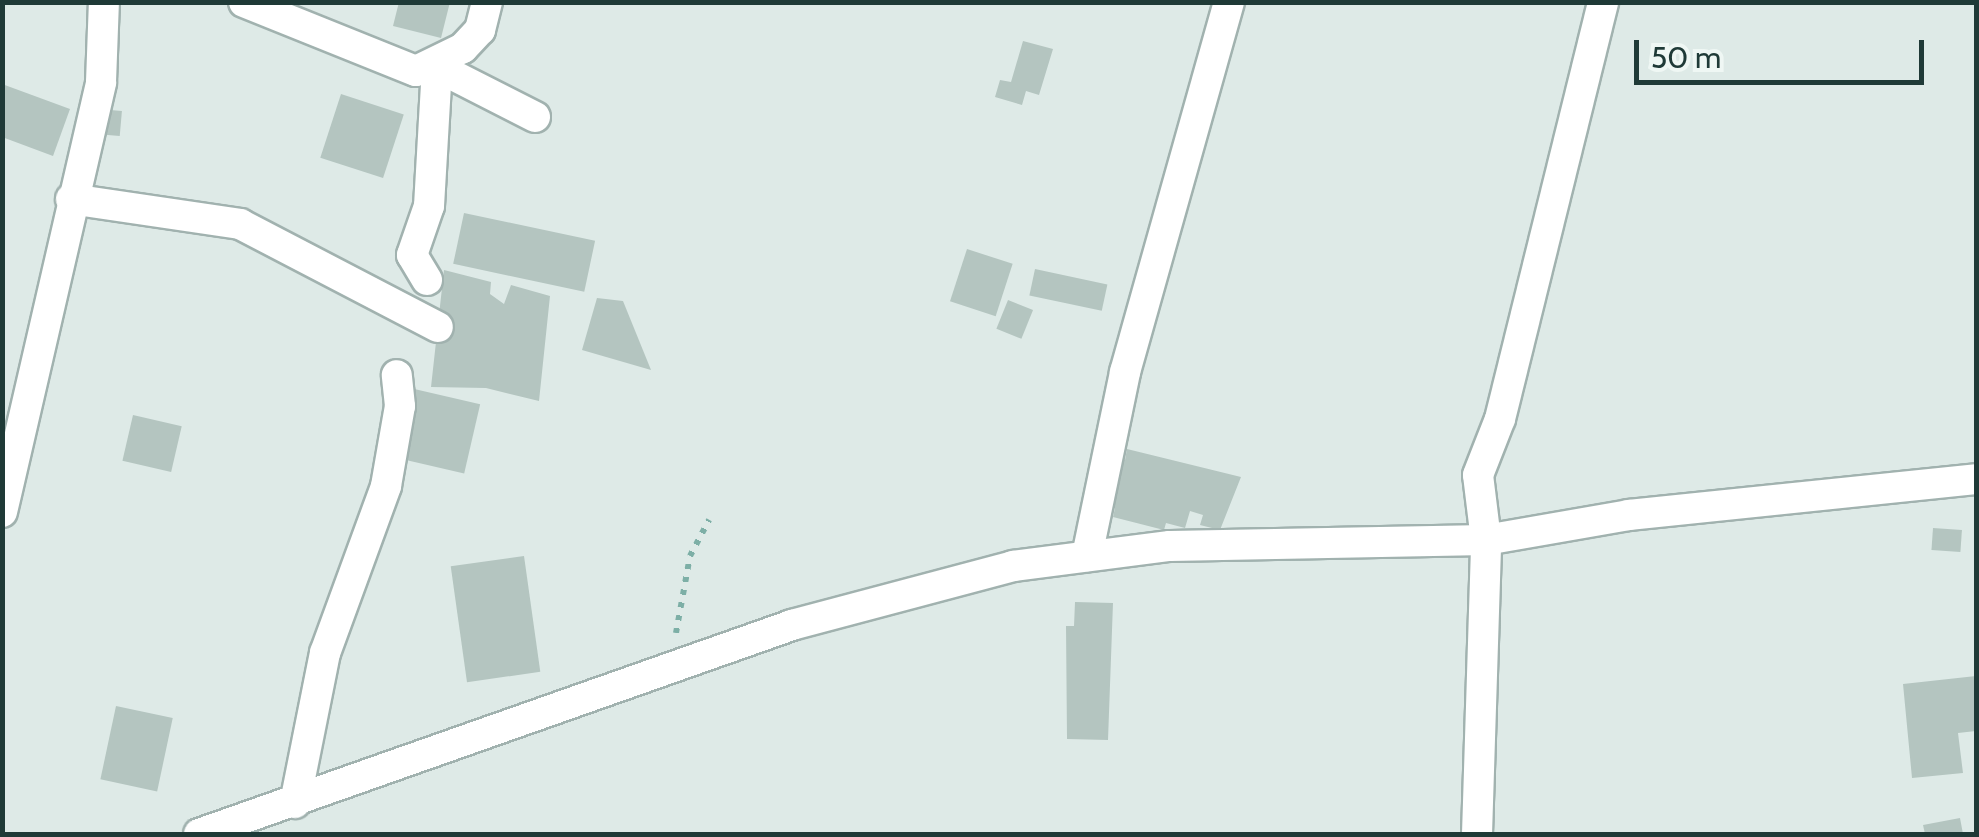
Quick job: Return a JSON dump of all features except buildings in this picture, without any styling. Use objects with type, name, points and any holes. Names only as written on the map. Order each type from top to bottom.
[{"type":"street","points":[[244,2],[383,64],[437,67],[535,116]]},
{"type":"street","points":[[426,280],[412,255],[429,206],[437,67],[480,30],[486,2]]},
{"type":"street","points":[[1088,556],[1124,372],[1229,2]]},
{"type":"street","points":[[1477,834],[1486,540],[1478,474],[1500,420],[1603,2]]},
{"type":"street","points":[[2,512],[101,82],[113,6]]},
{"type":"street","points":[[72,199],[240,224],[438,327]]},
{"type":"street","points":[[295,803],[325,653],[386,486],[400,406],[396,375]]},
{"type":"street","points":[[198,834],[666,673],[792,625],[1012,566],[1170,546],[1486,540],[1630,515],[1976,478]]},
{"type":"path","points":[[666,673],[690,556],[709,520]]}]
